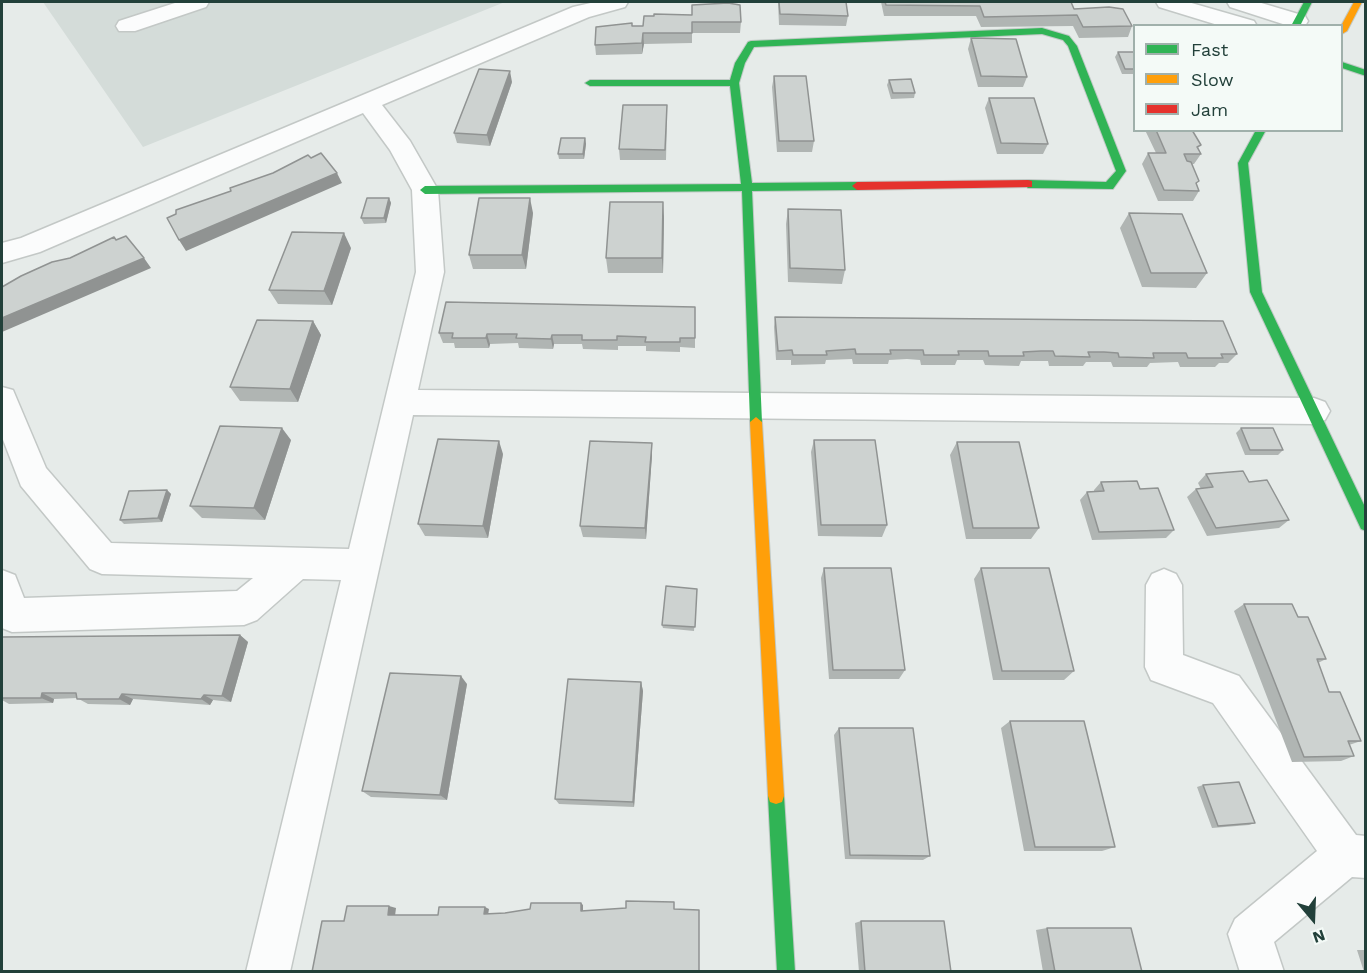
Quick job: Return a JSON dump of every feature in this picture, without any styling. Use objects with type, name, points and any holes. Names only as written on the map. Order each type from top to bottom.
[{"type":"street","points":[[127,26],[198,2]]},
{"type":"street","points":[[2,253],[30,245],[581,12],[617,2]]},
{"type":"street","points":[[1167,2],[1239,24]]},
{"type":"street","points":[[1238,2],[1296,23],[1308,2]]},
{"type":"street","points":[[1343,28],[1358,2]]},
{"type":"street","points":[[425,190],[747,187],[1068,184],[1109,186],[1121,171],[1072,46],[1066,38],[1042,31],[751,44],[740,63],[734,83],[747,187],[754,405],[786,972]]},
{"type":"street","points":[[1343,66],[1365,73]]},
{"type":"street","points":[[590,82],[734,83]]},
{"type":"street","points":[[268,972],[430,272],[425,190],[401,147],[367,102]]},
{"type":"street","points":[[1260,132],[1244,163],[1256,292],[1314,411],[1365,525]]},
{"type":"street","points":[[2,399],[33,476],[102,558],[362,565]]},
{"type":"street","points":[[400,402],[1314,411]]},
{"type":"street","points":[[2,586],[12,615],[244,608],[297,563]]},
{"type":"street","points":[[1164,585],[1164,667],[1226,689],[1355,856],[1250,934],[1262,972]]},
{"type":"shaded area","points":[[43,2],[505,2],[143,147]]},
{"type":"building","points":[[779,2],[846,2],[848,16],[780,14]]},
{"type":"building","points":[[885,2],[1071,2],[1074,9],[1109,7],[1123,9],[1132,26],[1083,27],[1077,15],[984,17],[980,6],[886,5]]},
{"type":"building","points":[[728,3],[740,5],[741,22],[692,22],[692,33],[643,33],[642,43],[595,45],[596,27],[632,23],[632,26],[643,26],[644,16],[692,15],[692,5]]},
{"type":"building","points":[[971,38],[1016,39],[1027,77],[981,76]]},
{"type":"building","points":[[1118,52],[1133,52],[1133,69],[1125,69]]},
{"type":"building","points":[[479,69],[510,71],[487,135],[454,133]]},
{"type":"building","points":[[774,76],[806,76],[814,141],[779,141]]},
{"type":"building","points":[[911,79],[915,93],[893,93],[889,80]]},
{"type":"building","points":[[989,98],[1034,98],[1048,144],[1001,143]]},
{"type":"building","points":[[623,105],[667,105],[665,150],[619,149]]},
{"type":"building","points":[[1157,132],[1193,132],[1201,145],[1197,147],[1201,154],[1184,154],[1187,161],[1191,162],[1199,181],[1196,183],[1199,191],[1164,190],[1148,153],[1166,153]]},
{"type":"building","points":[[561,138],[585,138],[583,154],[558,154]]},
{"type":"building","points":[[321,153],[337,173],[179,240],[167,218],[176,214],[176,210],[231,191],[230,188],[273,173],[308,155],[311,158]]},
{"type":"building","points":[[367,198],[389,198],[384,218],[361,218]]},
{"type":"building","points":[[479,198],[530,198],[522,255],[469,255]]},
{"type":"building","points":[[610,202],[663,202],[662,258],[606,258]]},
{"type":"building","points":[[788,209],[841,210],[845,270],[790,268]]},
{"type":"building","points":[[1129,213],[1182,214],[1207,273],[1151,273]]},
{"type":"building","points":[[292,232],[344,233],[324,291],[269,290]]},
{"type":"building","points":[[126,236],[144,258],[2,318],[2,287],[52,262],[70,258],[114,237],[116,240]]},
{"type":"building","points":[[446,302],[695,307],[695,338],[680,338],[680,342],[645,342],[646,337],[617,336],[617,340],[582,340],[582,335],[552,335],[551,339],[516,338],[517,334],[487,334],[486,338],[452,338],[453,333],[439,333]]},
{"type":"building","points":[[775,317],[1223,321],[1237,354],[1221,354],[1223,358],[1188,358],[1186,353],[1153,353],[1154,358],[1119,357],[1118,353],[1104,352],[1088,352],[1090,357],[1055,356],[1053,351],[1041,351],[1023,352],[1024,356],[989,356],[988,351],[958,351],[959,355],[924,355],[923,350],[890,350],[891,354],[856,354],[855,349],[826,351],[827,355],[793,355],[792,350],[778,351]]},
{"type":"building","points":[[257,320],[313,321],[290,389],[230,387]]},
{"type":"building","points":[[220,426],[282,428],[254,508],[190,506]]},
{"type":"building","points":[[1241,428],[1273,428],[1283,450],[1250,450]]},
{"type":"building","points":[[438,439],[499,441],[483,526],[418,524]]},
{"type":"building","points":[[814,440],[875,440],[887,525],[821,525]]},
{"type":"building","points":[[590,441],[652,443],[645,528],[580,526]]},
{"type":"building","points":[[957,442],[1019,442],[1039,528],[973,528]]},
{"type":"building","points":[[1243,471],[1249,482],[1267,480],[1289,520],[1216,528],[1196,489],[1213,487],[1206,474]]},
{"type":"building","points":[[1137,481],[1140,489],[1158,488],[1174,530],[1099,532],[1087,492],[1104,491],[1101,482]]},
{"type":"building","points":[[167,490],[158,518],[120,520],[129,491]]},
{"type":"building","points":[[824,568],[891,568],[905,670],[833,670]]},
{"type":"building","points":[[981,568],[1049,568],[1074,671],[1002,671]]},
{"type":"building","points":[[666,586],[697,589],[695,627],[662,625]]},
{"type":"building","points":[[1244,604],[1292,604],[1298,617],[1308,617],[1326,659],[1317,659],[1329,692],[1340,692],[1361,741],[1348,741],[1354,756],[1304,757]]},
{"type":"building","points":[[240,635],[222,696],[204,695],[201,699],[122,694],[119,699],[77,699],[76,693],[42,693],[41,698],[2,698],[2,637]]},
{"type":"building","points":[[390,673],[461,676],[440,795],[362,791]]},
{"type":"building","points":[[568,679],[641,682],[633,802],[555,799]]},
{"type":"building","points":[[1010,721],[1084,721],[1115,847],[1035,847]]},
{"type":"building","points":[[839,728],[913,728],[930,856],[850,855]]},
{"type":"building","points":[[1239,782],[1255,823],[1218,826],[1203,785]]},
{"type":"building","points":[[626,901],[674,902],[674,909],[699,910],[699,972],[312,972],[322,921],[344,921],[347,906],[389,906],[388,915],[438,915],[439,907],[485,907],[484,914],[530,909],[531,903],[581,903],[581,911],[626,908]]},
{"type":"building","points":[[861,921],[944,921],[951,972],[865,972]]},
{"type":"building","points":[[1047,928],[1131,928],[1142,972],[1055,972]]},
{"type":"traffic: fast","points":[[1296,24],[1308,2]]},
{"type":"traffic: fast","points":[[734,83],[740,63],[751,44],[1042,31],[1066,38],[1072,46],[1121,171],[1109,186],[1028,184]]},
{"type":"traffic: fast","points":[[1343,65],[1366,73]]},
{"type":"traffic: fast","points":[[590,83],[734,83],[747,187],[756,422]]},
{"type":"traffic: fast","points":[[1260,132],[1243,163],[1256,292],[1366,525]]},
{"type":"traffic: fast","points":[[425,190],[857,186]]},
{"type":"traffic: fast","points":[[776,796],[786,972]]},
{"type":"traffic: slow","points":[[1343,29],[1358,2]]},
{"type":"traffic: slow","points":[[756,422],[776,796]]},
{"type":"traffic: jam","points":[[857,186],[1028,184]]}]
